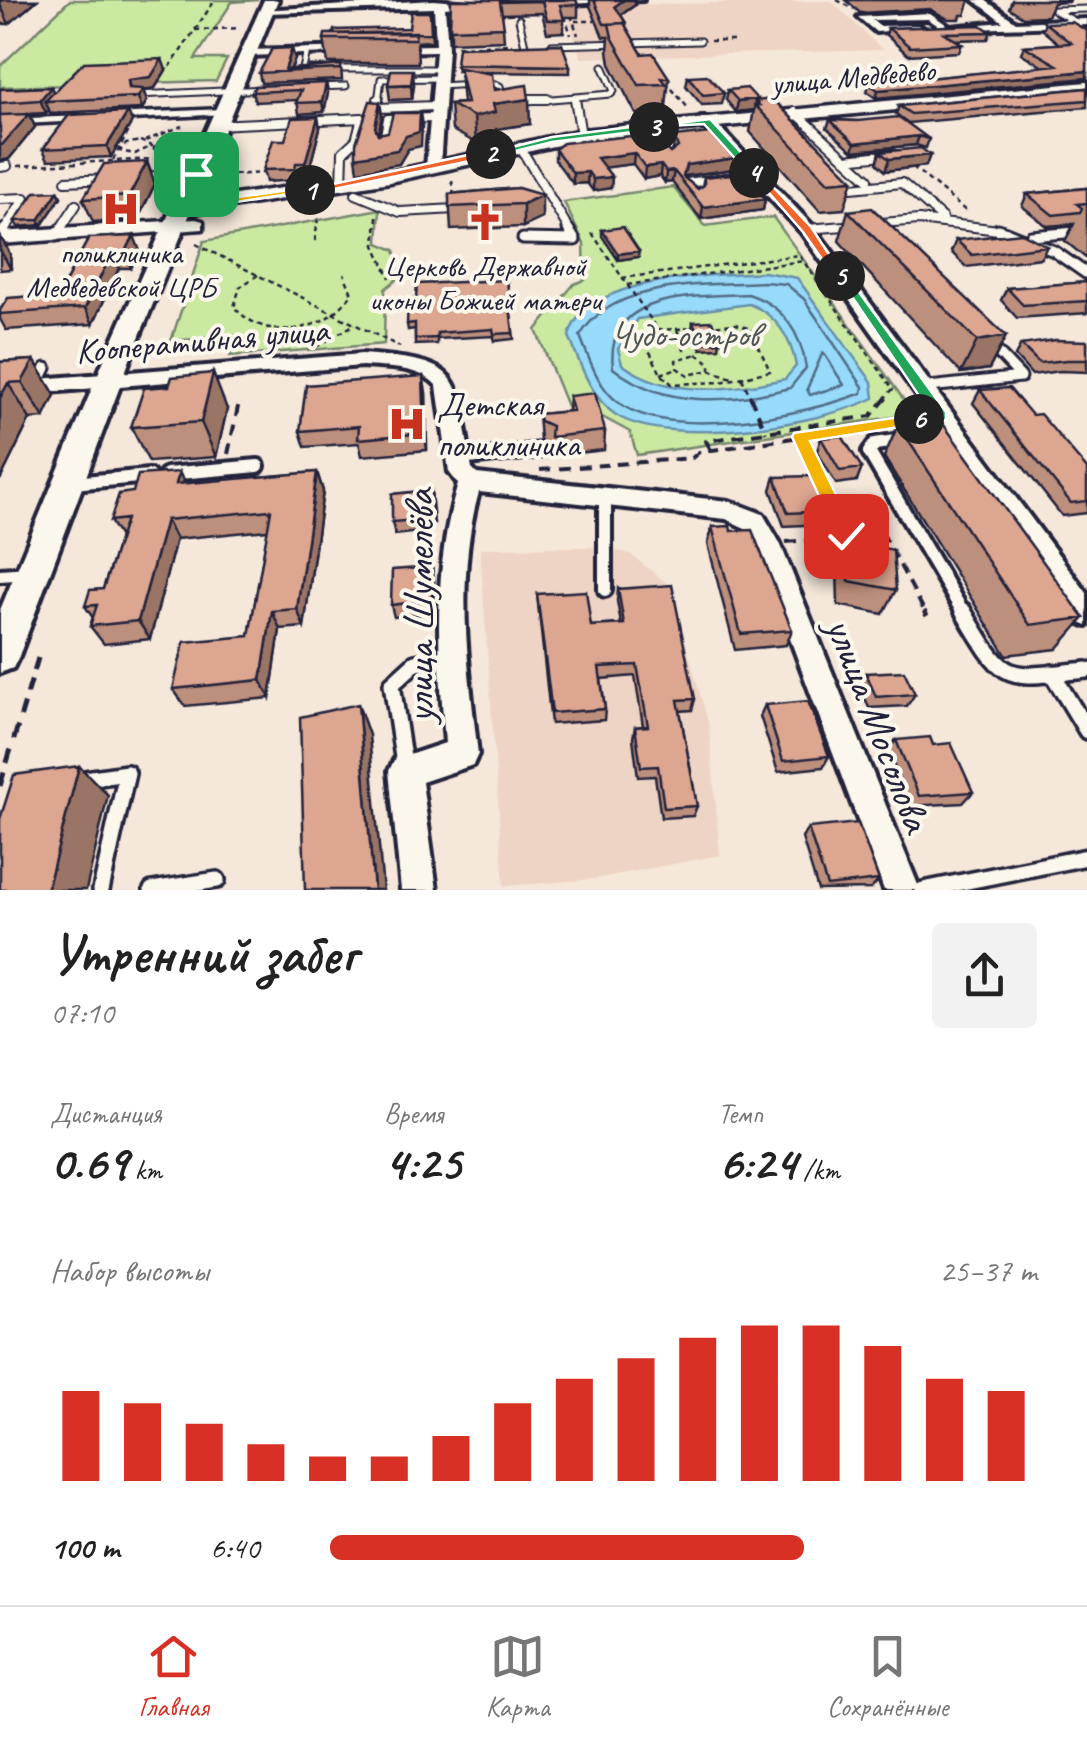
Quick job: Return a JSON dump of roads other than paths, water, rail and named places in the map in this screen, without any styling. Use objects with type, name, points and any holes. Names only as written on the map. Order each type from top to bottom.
[{"type":"main road","points":[[0,656],[109,380],[268,5]]},
{"type":"street","points":[[543,2],[638,0]]},
{"type":"street","points":[[979,0],[1013,24]]},
{"type":"street","points":[[433,167],[442,47],[439,2]]},
{"type":"street","points":[[268,5],[491,4]]},
{"type":"street","points":[[876,29],[1082,22]]},
{"type":"street","points":[[248,53],[442,47]]},
{"type":"street","name":"улица Медведево","points":[[0,238],[56,236],[311,205],[390,177],[581,135],[652,135],[700,119],[1087,87]]},
{"type":"street","points":[[0,122],[137,116],[220,118]]},
{"type":"street","points":[[700,119],[807,229],[920,388],[942,428],[1087,614]]},
{"type":"street","name":"Кооперативная улица","points":[[0,389],[42,377],[109,380],[286,365],[384,360],[410,364]]},
{"type":"street","name":"улица Шумелёва","points":[[410,364],[439,376],[447,384],[464,470],[458,513],[453,657],[462,754],[404,770],[419,890]]},
{"type":"street","name":"улица Мосолова","points":[[464,470],[605,496],[728,510],[754,521],[767,543],[902,890]]},
{"type":"lane","points":[[1082,22],[1054,10],[1087,9]]},
{"type":"lane","points":[[519,19],[524,45]]},
{"type":"lane","points":[[508,46],[700,42]]},
{"type":"lane","points":[[442,47],[458,47]]},
{"type":"lane","points":[[306,51],[303,69],[492,84],[500,86],[504,100],[512,102],[614,91],[602,66]]},
{"type":"lane","points":[[437,112],[376,108],[381,80],[440,78]]},
{"type":"lane","points":[[311,88],[346,86]]},
{"type":"lane","points":[[137,94],[276,89]]},
{"type":"lane","points":[[575,98],[581,135]]},
{"type":"lane","points":[[384,141],[388,120],[437,112]]},
{"type":"lane","points":[[795,112],[868,179]]},
{"type":"lane","points":[[767,115],[780,128]]},
{"type":"lane","points":[[220,118],[362,118],[356,140],[343,152],[349,190],[400,212],[456,209]]},
{"type":"lane","points":[[520,147],[575,240],[523,239]]},
{"type":"lane","points":[[846,159],[901,154]]},
{"type":"lane","points":[[66,181],[196,174]]},
{"type":"lane","points":[[696,193],[688,182],[755,174]]},
{"type":"lane","points":[[830,178],[841,189],[902,184],[942,218]]},
{"type":"lane","points":[[0,200],[25,198],[0,238]]},
{"type":"lane","points":[[56,236],[76,205]]},
{"type":"lane","points":[[807,229],[942,218],[1030,236],[1087,231]]},
{"type":"lane","points":[[874,223],[888,237]]},
{"type":"lane","points":[[1030,236],[1087,274]]},
{"type":"lane","points":[[920,388],[1022,376],[981,335]]},
{"type":"lane","points":[[914,438],[875,444],[869,452],[994,664],[1013,677],[1087,670]]},
{"type":"lane","points":[[464,470],[542,450]]},
{"type":"lane","points":[[68,483],[258,466]]},
{"type":"lane","points":[[605,496],[605,590]]},
{"type":"lane","points":[[0,575],[33,572]]},
{"type":"lane","points":[[404,770],[392,684],[415,662],[453,657]]},
{"type":"lane","points":[[1052,673],[1087,731]]},
{"type":"lane","points":[[54,783],[127,773],[102,890]]},
{"type":"lane","points":[[923,890],[1087,857]]},
{"type":"lane","points":[[152,890],[218,880]]},
{"type":"water","points":[[764,272],[797,278],[872,382],[874,398],[850,408],[783,424],[707,431],[640,425],[607,408],[587,379],[569,336],[580,316],[598,301],[653,283]],"holes":[[[749,304],[781,328],[790,346],[796,366],[785,379],[700,389],[659,383],[622,364],[618,349],[637,319]]]},
{"type":"place","name":"поликлиника Медведевской ЦРБ","points":[[121,209]]},
{"type":"place","name":"Церковь Державной иконы Божией матери","points":[[485,222]]},
{"type":"place","name":"Детская поликлиника","points":[[407,424]]},
{"type":"park label","name":"Чудо-остров","points":[[685,334]]}]
